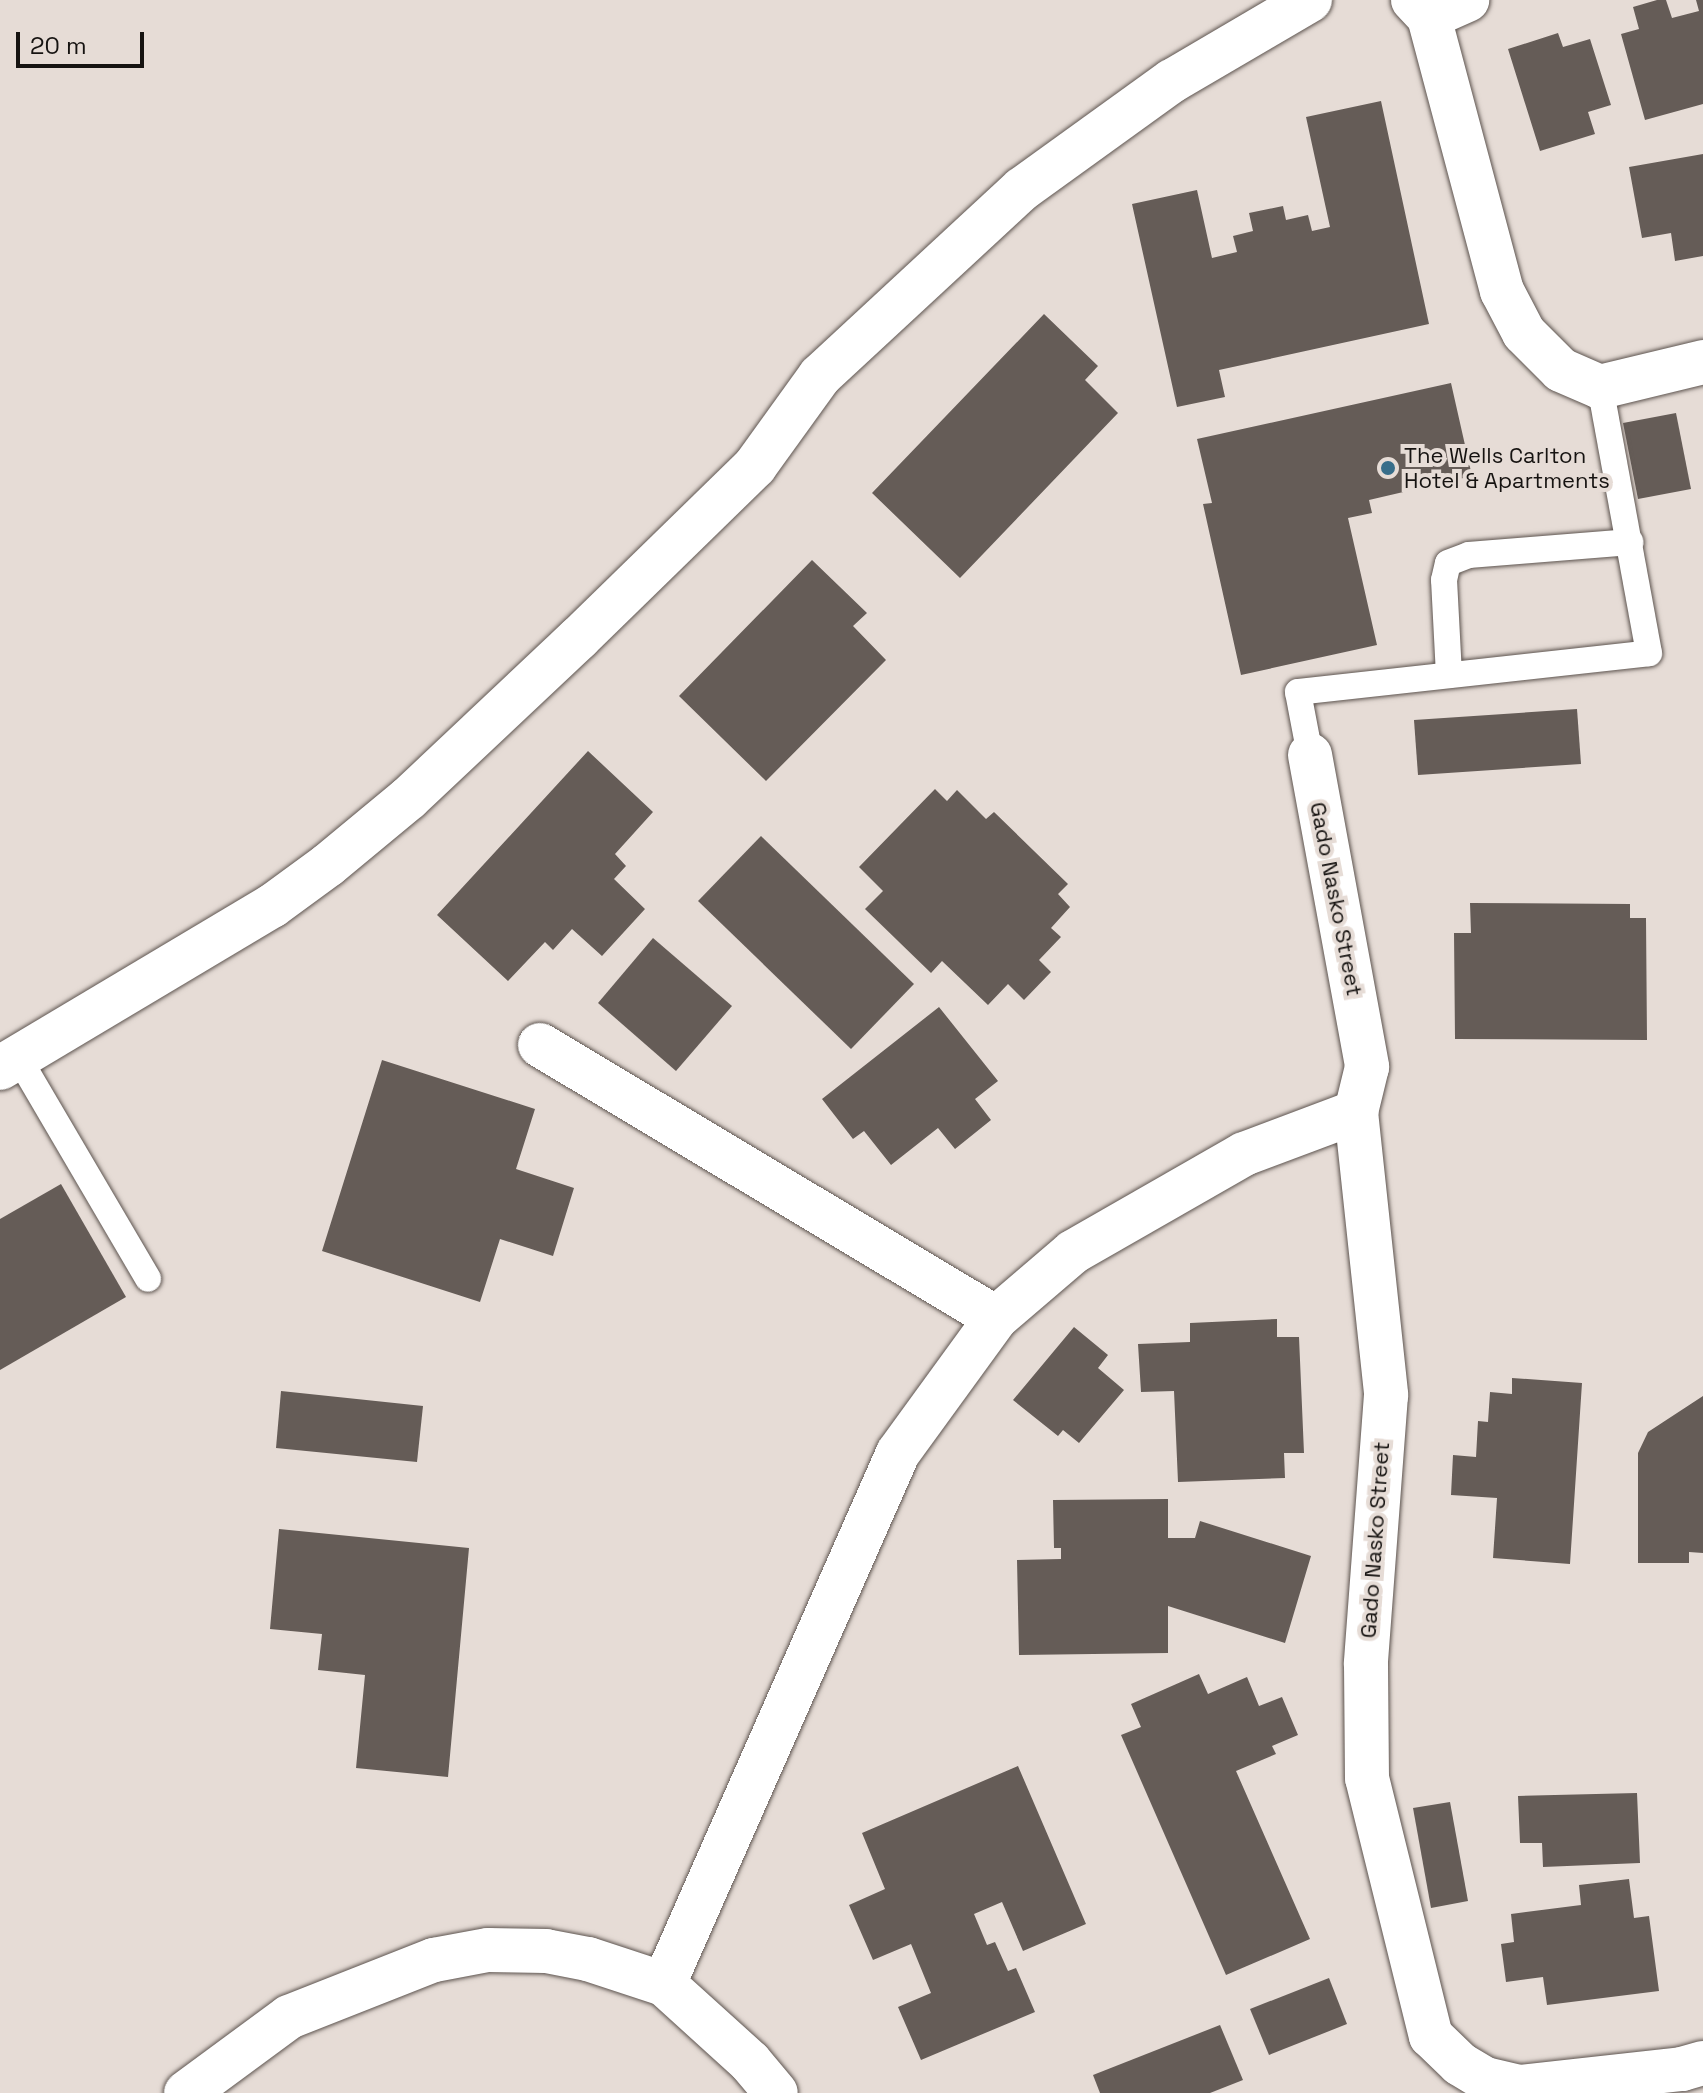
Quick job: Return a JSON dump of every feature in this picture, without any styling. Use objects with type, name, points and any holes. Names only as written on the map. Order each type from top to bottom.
[{"type":"street","points":[[9,1062],[272,906],[328,865],[409,798],[579,638],[755,466],[820,376],[1022,189],[1172,81],[1310,0]]},
{"type":"street","points":[[1436,6],[1502,291],[1524,333],[1561,370],[1600,387],[1703,362]]},
{"type":"street","name":"Gado Nasko Street","points":[[1310,755],[1367,1067],[1356,1112],[1386,1395],[1366,1664],[1367,1778],[1431,2036],[1464,2078],[1485,2079],[1519,2087],[1682,2069],[1703,2063]]},
{"type":"street","points":[[540,1045],[996,1318]]},
{"type":"street","points":[[664,1984],[898,1453],[996,1318],[1086,1244],[1244,1154],[1356,1112]]},
{"type":"street","points":[[186,2093],[289,2017],[434,1960],[488,1950],[546,1951],[588,1959],[664,1984],[750,2062],[776,2093]]},
{"type":"lane","points":[[1310,755],[1298,692],[1649,653],[1600,387]]},
{"type":"lane","points":[[1449,675],[1444,580],[1448,563],[1469,555],[1630,542]]},
{"type":"lane","points":[[9,1062],[148,1279]]},
{"type":"building","points":[[1666,0],[1672,18],[1699,11],[1696,0],[1703,0],[1703,104],[1645,120],[1621,34],[1639,29],[1633,7]]},
{"type":"building","points":[[1558,33],[1563,47],[1590,39],[1611,105],[1588,112],[1595,134],[1540,151],[1508,49]]},
{"type":"building","points":[[1381,101],[1429,324],[1219,370],[1225,397],[1177,407],[1132,204],[1197,190],[1212,258],[1237,252],[1233,236],[1253,231],[1249,213],[1283,206],[1286,220],[1308,215],[1312,231],[1330,227],[1306,117]]},
{"type":"building","points":[[1703,154],[1703,256],[1675,261],[1671,233],[1642,238],[1629,167]]},
{"type":"building","points":[[1044,314],[1098,366],[1085,380],[1118,413],[960,578],[872,493]]},
{"type":"building","points":[[1451,383],[1472,476],[1369,500],[1372,513],[1348,518],[1377,645],[1241,675],[1203,504],[1212,503],[1197,439]]},
{"type":"building","points":[[1676,413],[1691,489],[1638,499],[1623,423]]},
{"type":"building","points":[[812,560],[867,613],[853,626],[886,660],[766,781],[679,696]]},
{"type":"building","points":[[1577,709],[1581,764],[1418,775],[1414,720]]},
{"type":"building","points":[[588,751],[653,812],[615,854],[626,866],[614,879],[645,909],[602,956],[572,929],[553,950],[545,942],[508,981],[437,915]]},
{"type":"building","points":[[935,789],[947,801],[957,790],[986,819],[994,812],[1068,884],[1058,894],[1070,907],[1051,928],[1061,937],[1039,960],[1051,972],[1024,1000],[1008,984],[988,1005],[942,961],[931,973],[865,909],[883,891],[859,867]]},
{"type":"building","points":[[761,836],[914,984],[851,1049],[698,901]]},
{"type":"building","points":[[1470,903],[1630,904],[1630,918],[1646,918],[1647,1040],[1455,1039],[1454,933],[1471,933]]},
{"type":"building","points":[[653,938],[732,1006],[676,1071],[598,1003]]},
{"type":"building","points":[[939,1007],[998,1081],[975,1099],[991,1120],[955,1149],[938,1128],[891,1165],[864,1131],[853,1139],[822,1099]]},
{"type":"building","points":[[382,1060],[535,1109],[516,1169],[574,1188],[553,1256],[500,1239],[480,1302],[322,1251]]},
{"type":"building","points":[[61,1184],[126,1297],[0,1370],[0,1219]]},
{"type":"building","points":[[1277,1319],[1277,1337],[1299,1337],[1304,1453],[1284,1453],[1285,1478],[1178,1482],[1174,1391],[1141,1392],[1138,1344],[1190,1342],[1190,1323]]},
{"type":"building","points":[[1074,1327],[1108,1355],[1098,1368],[1124,1390],[1079,1443],[1063,1430],[1058,1436],[1013,1400]]},
{"type":"building","points":[[1512,1378],[1582,1383],[1570,1564],[1493,1558],[1497,1498],[1451,1495],[1453,1455],[1476,1457],[1478,1421],[1488,1422],[1490,1392],[1512,1394]]},
{"type":"building","points":[[281,1391],[423,1406],[417,1462],[276,1448]]},
{"type":"building","points":[[1703,1396],[1703,1553],[1689,1552],[1689,1563],[1638,1563],[1638,1453],[1648,1432]]},
{"type":"building","points":[[1168,1499],[1168,1538],[1195,1538],[1200,1521],[1311,1556],[1285,1643],[1168,1606],[1168,1653],[1019,1655],[1017,1560],[1061,1559],[1061,1548],[1054,1548],[1053,1500]]},
{"type":"building","points":[[279,1529],[469,1548],[448,1777],[356,1768],[365,1675],[318,1670],[322,1634],[270,1629]]},
{"type":"building","points":[[1199,1674],[1208,1694],[1247,1677],[1259,1706],[1282,1697],[1298,1735],[1272,1746],[1276,1754],[1236,1771],[1310,1939],[1226,1975],[1121,1735],[1141,1727],[1131,1704]]},
{"type":"building","points":[[1018,1766],[1086,1924],[1023,1951],[1002,1902],[974,1914],[987,1945],[995,1942],[1008,1971],[1016,1968],[1035,2012],[921,2060],[898,2007],[931,1993],[911,1944],[873,1960],[849,1905],[885,1889],[862,1833]]},
{"type":"building","points":[[1637,1793],[1640,1863],[1543,1867],[1542,1843],[1520,1843],[1518,1796]]},
{"type":"building","points":[[1450,1802],[1468,1901],[1431,1908],[1413,1808]]},
{"type":"building","points":[[1629,1879],[1634,1918],[1649,1916],[1659,1991],[1547,2005],[1543,1977],[1506,1982],[1501,1944],[1514,1942],[1511,1914],[1581,1905],[1579,1885]]},
{"type":"building","points":[[1329,1978],[1347,2024],[1269,2055],[1250,2009]]},
{"type":"building","points":[[1220,2025],[1243,2080],[1210,2093],[1100,2093],[1093,2075]]},
{"type":"place","name":"The Wells Carlton Hotel & Apartments","points":[[1388,468]]}]
